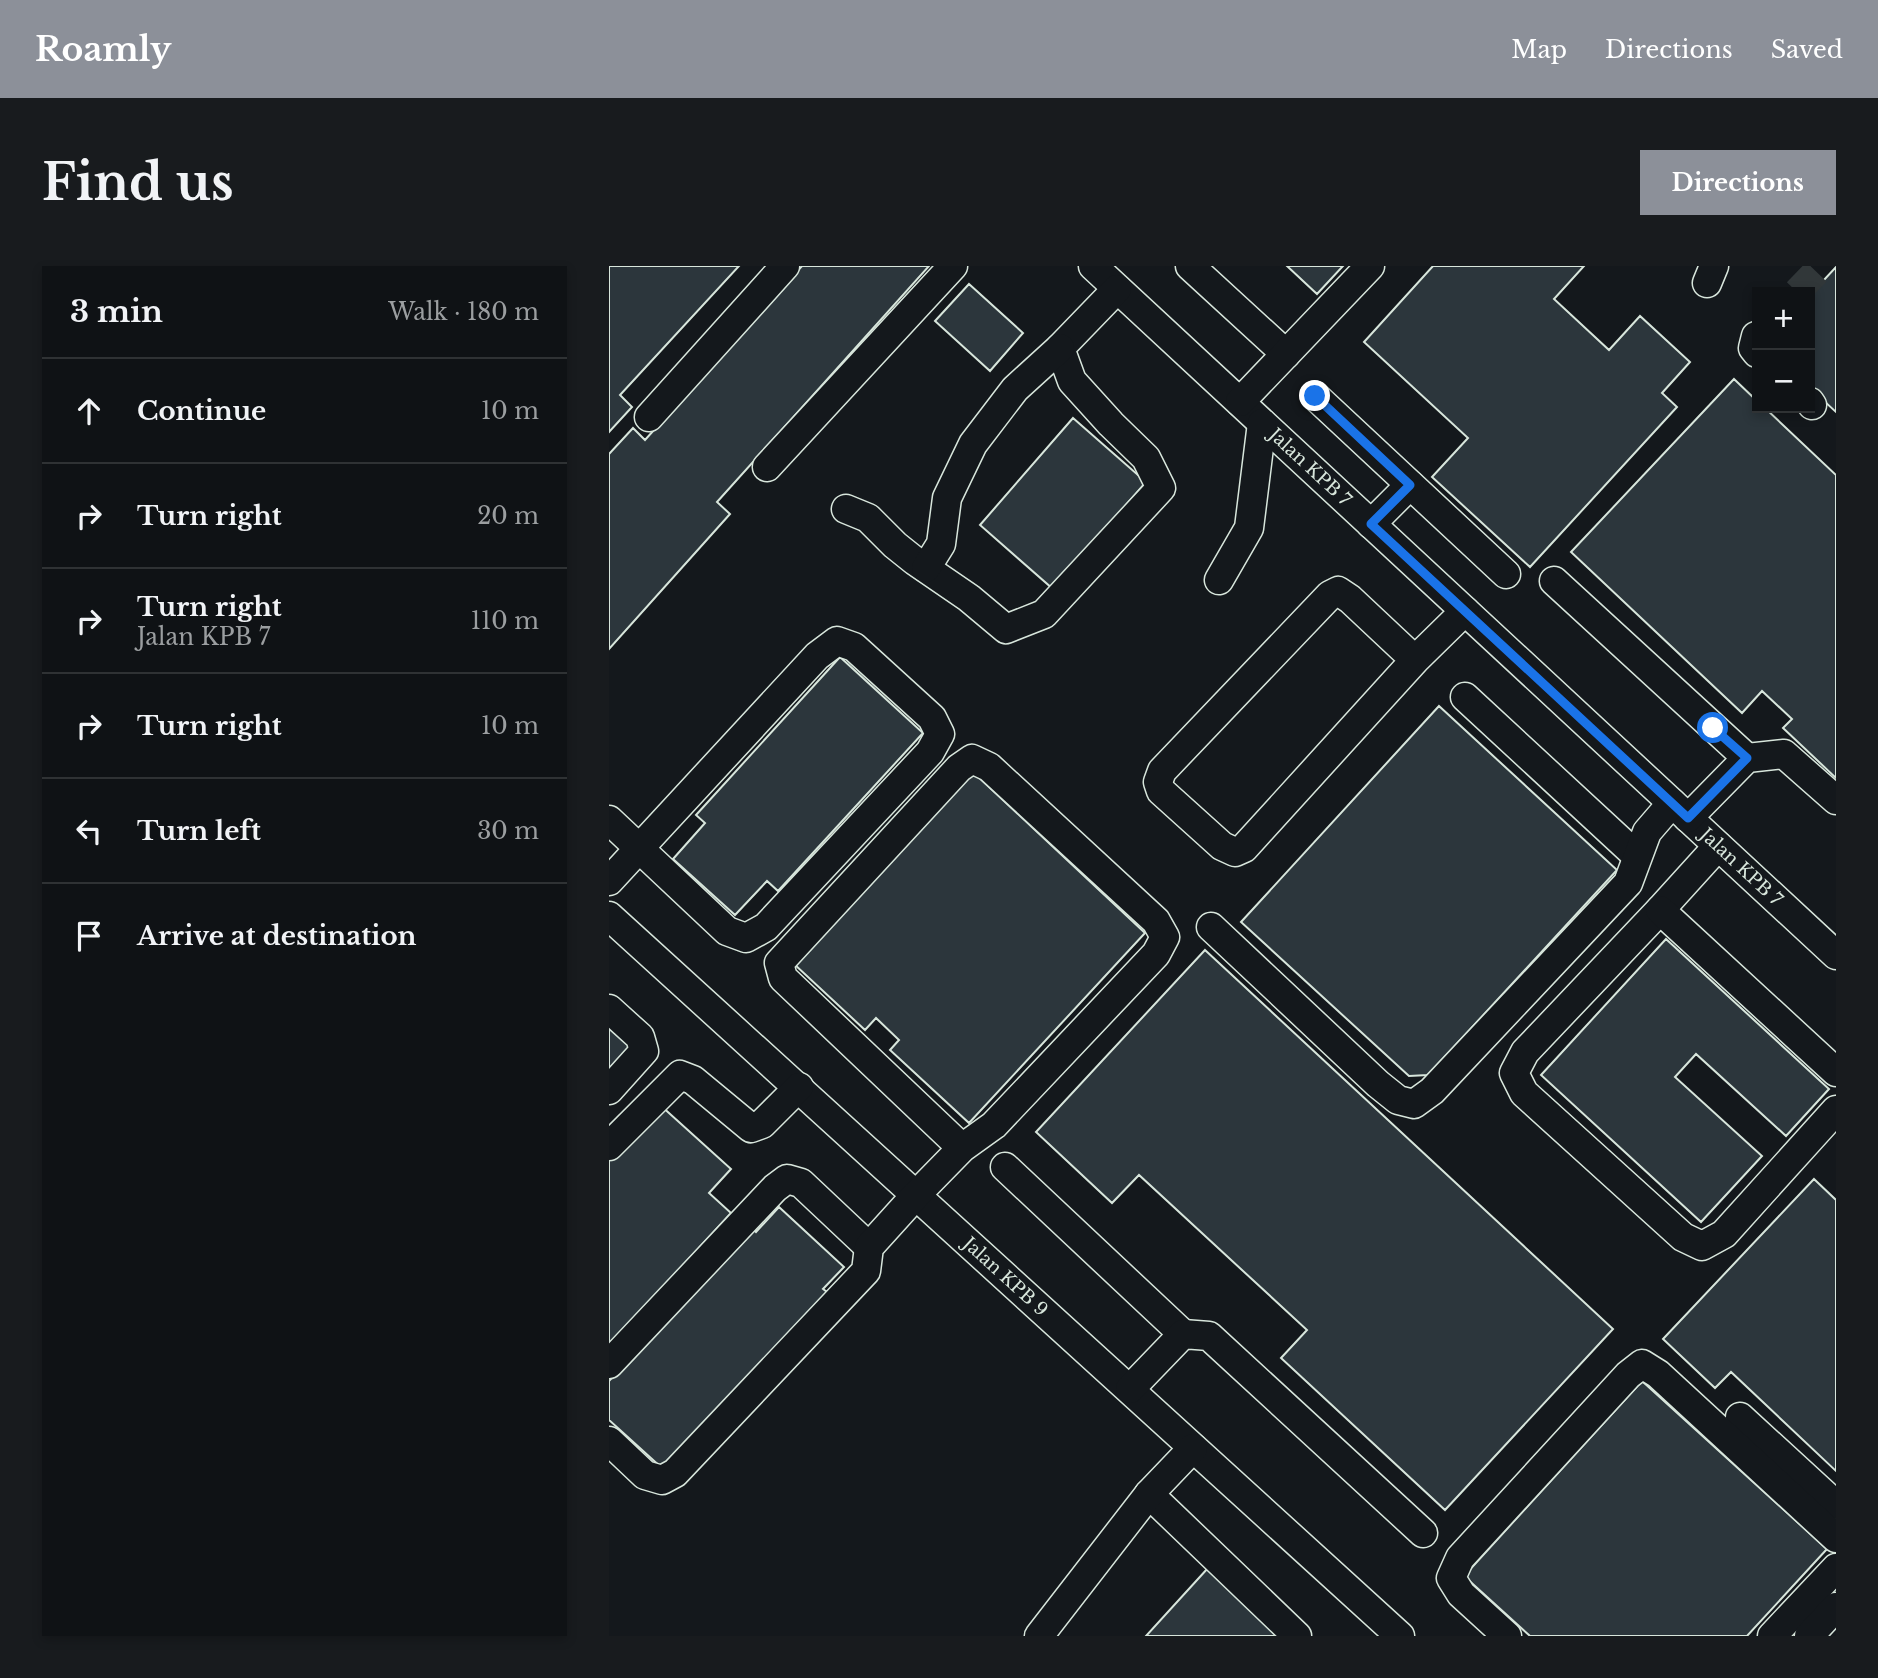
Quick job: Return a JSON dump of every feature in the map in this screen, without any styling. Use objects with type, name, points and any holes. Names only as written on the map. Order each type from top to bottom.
[{"type":"street","points":[[759,266],[646,406],[785,266]]},
{"type":"street","points":[[767,467],[953,266]]},
{"type":"street","name":"Jalan KPB 7","points":[[1093,266],[1836,955]]},
{"type":"street","points":[[1190,266],[1286,354]]},
{"type":"street","points":[[1240,402],[1370,266]]},
{"type":"street","points":[[926,568],[941,544],[947,498],[973,444],[1015,389],[1060,348],[1117,289]]},
{"type":"street","points":[[846,509],[868,518],[895,545],[969,598],[1006,629],[1044,614],[1161,488],[1146,458],[1072,381],[1060,348]]},
{"type":"street","points":[[1315,396],[1506,574]]},
{"type":"street","points":[[1219,580],[1249,528],[1262,423]]},
{"type":"street","points":[[1371,524],[1410,485]]},
{"type":"street","points":[[1554,581],[1747,758]]},
{"type":"street","points":[[1415,660],[1338,591],[1329,596],[1162,771],[1158,782],[1161,791],[1222,846],[1235,852],[1244,848],[1415,660],[1465,611]]},
{"type":"street","points":[[609,820],[638,847],[727,931],[746,938],[766,927],[930,752],[940,734],[932,718],[854,647],[837,641],[817,656],[638,847],[609,880]]},
{"type":"street","points":[[1465,697],[1637,856]]},
{"type":"street","points":[[1211,928],[1378,1084],[1398,1100],[1414,1104],[1432,1091],[1628,883],[1647,832],[1680,811],[1747,758],[1784,754],[1836,800]]},
{"type":"street","points":[[609,1441],[645,1475],[661,1480],[675,1473],[866,1270],[869,1247],[916,1195],[962,1148],[1003,1115],[1156,954],[1165,937],[1156,920],[989,766],[972,759],[959,768],[779,963],[783,978],[962,1148]]},
{"type":"street","points":[[1718,846],[1525,1052],[1514,1073],[1524,1093],[1683,1237],[1702,1246],[1724,1234],[1836,1110]]},
{"type":"street","points":[[1660,910],[1836,1072]]},
{"type":"street","name":"Jalan KPB 9","points":[[609,916],[1400,1636]]},
{"type":"street","points":[[609,1009],[640,1037],[645,1051],[609,1090]]},
{"type":"street","points":[[609,1146],[680,1075],[693,1080],[751,1128],[762,1124],[799,1087]]},
{"type":"street","points":[[1005,1167],[1183,1334],[1209,1336],[1423,1533]]},
{"type":"street","points":[[609,1364],[775,1188],[787,1179],[801,1183],[869,1247]]},
{"type":"street","points":[[1129,1389],[1183,1334]]},
{"type":"street","points":[[1507,1636],[1461,1594],[1451,1578],[1460,1558],[1628,1375],[1642,1364],[1658,1374],[1836,1538]]},
{"type":"street","points":[[1740,1417],[1836,1505]]},
{"type":"street","points":[[1038,1636],[1149,1494],[1193,1448]]},
{"type":"street","points":[[1149,1494],[1297,1636]]},
{"type":"street","points":[[1772,1636],[1836,1568]]},
{"type":"street","points":[[1809,1636],[1836,1607]]},
{"type":"building","points":[[609,266],[739,266],[620,395],[632,407],[609,432]]},
{"type":"building","points":[[802,266],[929,266],[717,502],[730,514],[609,649],[609,454],[633,428],[645,440]]},
{"type":"building","points":[[1287,266],[1343,266],[1317,294]]},
{"type":"building","points":[[1433,266],[1584,266],[1554,299],[1609,350],[1640,316],[1690,362],[1662,393],[1677,407],[1530,567],[1432,477],[1468,438],[1364,342]]},
{"type":"building","points":[[1836,267],[1836,412],[1815,393],[1815,290]]},
{"type":"building","points":[[969,284],[1023,333],[990,371],[935,321]]},
{"type":"building","points":[[1734,379],[1752,396],[1752,413],[1770,413],[1836,475],[1836,778],[1783,728],[1792,719],[1762,691],[1742,713],[1571,552]]},
{"type":"building","points":[[1073,418],[1146,482],[1053,589],[980,525]]},
{"type":"building","points":[[840,657],[923,733],[778,891],[767,881],[735,915],[673,859],[705,823],[696,815]]},
{"type":"building","points":[[1439,706],[1617,870],[1428,1075],[1409,1076],[1241,922]]},
{"type":"building","points":[[973,772],[1145,933],[969,1123],[890,1050],[899,1040],[876,1018],[865,1030],[794,964]]},
{"type":"building","points":[[1666,939],[1829,1089],[1786,1136],[1696,1054],[1675,1077],[1762,1156],[1701,1222],[1541,1075]]},
{"type":"building","points":[[1205,950],[1613,1329],[1445,1510],[1281,1358],[1307,1330],[1139,1175],[1112,1203],[1036,1132]]},
{"type":"building","points":[[609,1026],[631,1047],[609,1070]]},
{"type":"building","points":[[659,1104],[731,1169],[709,1193],[731,1213],[609,1346],[609,1158]]},
{"type":"building","points":[[1814,1179],[1836,1200],[1836,1471],[1731,1372],[1715,1388],[1663,1339]]},
{"type":"building","points":[[779,1207],[844,1267],[823,1289],[827,1292],[663,1469],[609,1420],[609,1381],[751,1227],[756,1232]]},
{"type":"building","points":[[1642,1381],[1827,1549],[1747,1636],[1530,1636],[1464,1576]]},
{"type":"building","points":[[1208,1568],[1282,1636],[1146,1636]]},
{"type":"tunnel","points":[[1802,287],[1822,266]]},
{"type":"route","points":[[1315,396],[1410,485],[1371,524],[1688,818],[1747,758],[1713,728]]}]
